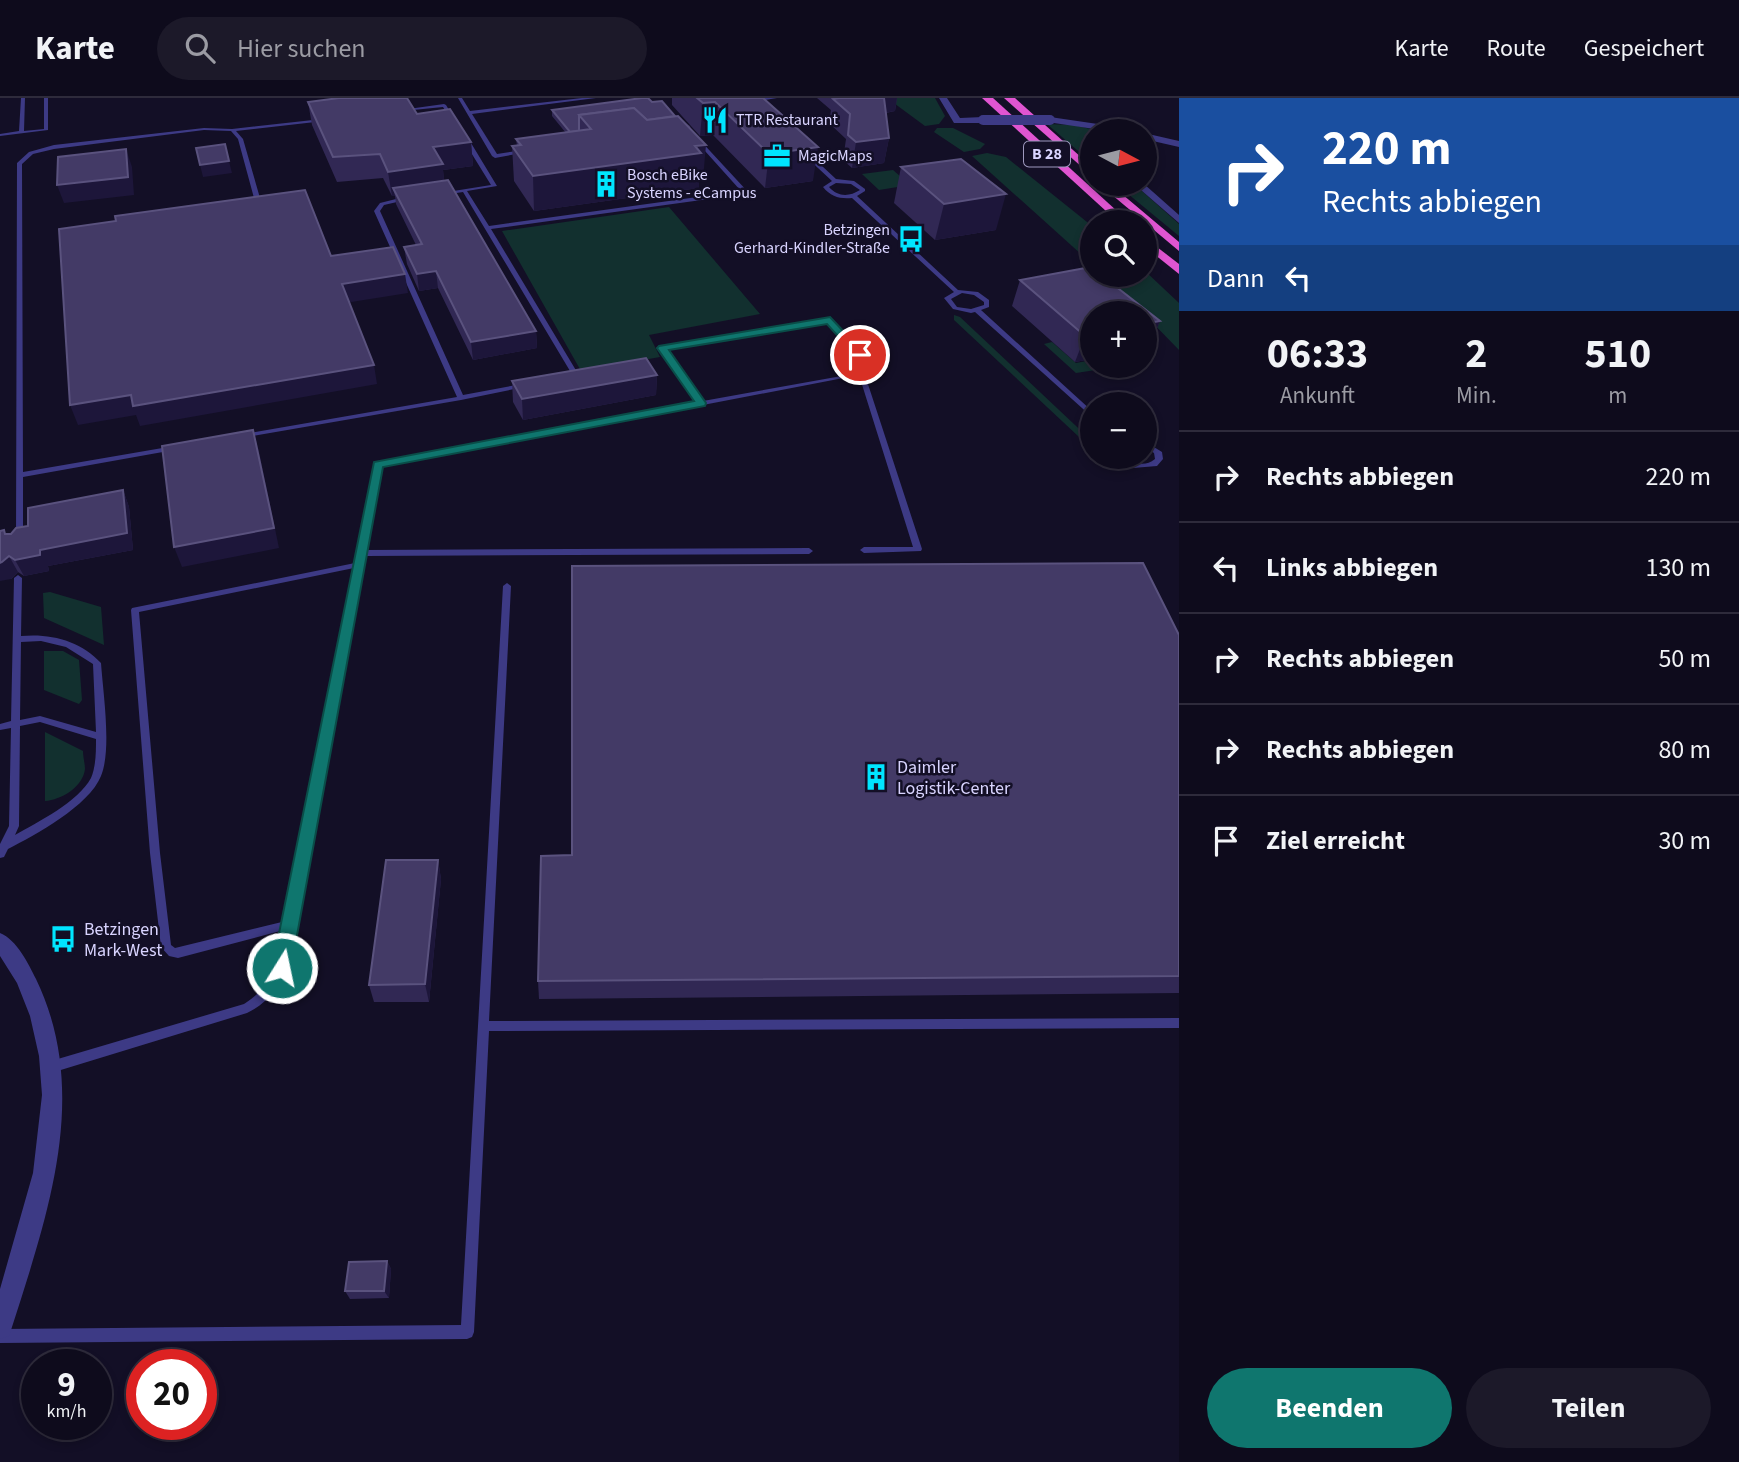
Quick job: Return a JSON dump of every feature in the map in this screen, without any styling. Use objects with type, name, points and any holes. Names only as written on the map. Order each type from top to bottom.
[{"type":"highway","name":"B 28","points":[[988,98],[1024,135],[1110,210]]},
{"type":"highway","name":"B 28","points":[[1009,98],[1080,162]]},
{"type":"highway","points":[[1118,196],[1179,248]]},
{"type":"highway","points":[[1157,251],[1179,270]]},
{"type":"street","points":[[943,98],[957,121],[1050,120],[1080,125]]},
{"type":"street","points":[[1157,139],[1179,144]]},
{"type":"street","points":[[1152,196],[1179,220]]},
{"type":"street","points":[[0,942],[22,972],[36,1001],[48,1044],[55,1096],[50,1156],[0,1327]]},
{"type":"lane","points":[[21,132],[23,98]]},
{"type":"lane","points":[[0,135],[46,130],[46,98]]},
{"type":"lane","points":[[469,113],[594,98]]},
{"type":"lane","points":[[763,99],[775,98]]},
{"type":"lane","points":[[763,99],[767,103],[763,107]]},
{"type":"lane","points":[[389,112],[461,101],[495,156],[533,151]]},
{"type":"lane","points":[[444,105],[456,125],[446,126]]},
{"type":"lane","points":[[415,108],[421,118]]},
{"type":"lane","points":[[18,546],[19,164],[30,153],[54,147],[204,129],[232,130],[324,119]]},
{"type":"lane","points":[[232,130],[240,139],[257,198]]},
{"type":"lane","points":[[439,194],[494,186],[463,135]]},
{"type":"lane","points":[[488,228],[745,192],[695,136]]},
{"type":"lane","points":[[686,144],[700,142]]},
{"type":"lane","points":[[797,145],[835,181]]},
{"type":"lane","points":[[835,181],[852,182],[862,187],[861,193],[853,197],[836,195],[827,190],[828,184],[835,181]]},
{"type":"lane","points":[[464,190],[577,377],[566,379]]},
{"type":"lane","points":[[414,197],[382,204],[377,212],[461,398]]},
{"type":"lane","points":[[853,197],[957,292]]},
{"type":"lane","points":[[957,292],[971,292],[985,298],[987,306],[978,311],[960,310],[950,304],[947,298],[957,292]]},
{"type":"lane","points":[[978,311],[1080,404]]},
{"type":"lane","points":[[701,403],[663,348],[830,320],[874,371]]},
{"type":"lane","points":[[51,1067],[247,1008],[262,999],[273,986],[282,968],[378,465],[862,373],[918,549],[864,550]]},
{"type":"lane","points":[[236,437],[533,384]]},
{"type":"lane","points":[[19,475],[183,446]]},
{"type":"lane","points":[[361,553],[808,551]]},
{"type":"lane","points":[[290,924],[178,953],[173,953],[166,947],[155,853],[135,610],[358,565]]},
{"type":"lane","points":[[3,850],[14,826],[18,578]]},
{"type":"lane","points":[[0,1336],[467,1332],[507,586]]},
{"type":"lane","points":[[3,850],[78,799],[89,788],[100,765],[97,663],[76,646],[41,636],[18,639]]},
{"type":"lane","points":[[0,727],[40,719],[99,736]]},
{"type":"lane","points":[[483,1026],[1179,1023]]},
{"type":"green space","points":[[887,98],[935,98],[945,116],[939,124],[925,126]]},
{"type":"green space","points":[[1047,124],[1080,127],[1080,153]]},
{"type":"green space","points":[[937,128],[953,128],[985,144],[980,149],[964,152],[934,132]]},
{"type":"green space","points":[[987,153],[1006,157],[1080,216],[1080,253],[972,156]]},
{"type":"green space","points":[[893,170],[910,185],[879,190],[862,174]]},
{"type":"green space","points":[[1131,196],[1148,196],[1179,224],[1179,236],[1157,218],[1157,210],[1148,210]]},
{"type":"green space","points":[[669,207],[760,314],[649,335],[660,357],[581,371],[502,231]]},
{"type":"green space","points":[[1157,282],[1179,303],[1179,350],[1157,327],[1157,301],[1131,301],[1118,287],[1157,287]]},
{"type":"green space","points":[[954,315],[960,317],[1080,430],[1080,439],[1078,436],[954,320]]},
{"type":"green space","points":[[1052,342],[1076,363],[1080,362],[1080,372],[1076,373],[1044,344]]},
{"type":"green space","points":[[50,592],[101,607],[104,645],[44,618],[43,593]]},
{"type":"green space","points":[[44,651],[63,651],[79,660],[82,700],[79,704],[44,690]]},
{"type":"green space","points":[[45,732],[83,751],[85,769],[76,787],[58,798],[45,801]]},
{"type":"building","points":[[339,98],[407,98],[417,114],[450,109],[471,142],[433,147],[443,164],[388,172],[380,154],[333,157],[308,102]]},
{"type":"building","points":[[648,98],[652,102],[662,101],[675,116],[647,120],[634,108],[579,115],[579,131],[570,132],[552,110]]},
{"type":"building","points":[[697,98],[763,98],[818,147],[769,154],[715,102],[703,103]]},
{"type":"building","points":[[884,98],[889,138],[856,142],[848,135],[850,114],[833,99]]},
{"type":"building","points":[[634,108],[647,120],[678,116],[706,145],[695,146],[701,153],[533,176],[512,146],[521,145],[516,139],[591,129],[579,115]]},
{"type":"building","points":[[225,144],[229,161],[200,165],[196,148]]},
{"type":"building","points":[[126,149],[128,177],[57,185],[58,157]]},
{"type":"building","points":[[961,159],[1006,194],[944,204],[901,167]]},
{"type":"building","points":[[448,180],[536,331],[471,342],[436,271],[417,274],[404,247],[422,244],[393,188]]},
{"type":"building","points":[[305,190],[331,256],[393,247],[405,274],[342,284],[374,365],[133,406],[131,395],[70,405],[59,229],[116,221],[115,216]]},
{"type":"building","points":[[1080,269],[1080,287],[1116,287],[1134,301],[1080,301],[1080,332],[1020,280]]},
{"type":"building","points":[[646,358],[657,375],[522,399],[512,381]]},
{"type":"building","points":[[253,430],[274,528],[174,547],[162,446]]},
{"type":"building","points":[[123,490],[127,533],[40,550],[40,555],[15,560],[9,556],[0,563],[0,531],[11,534],[16,528],[28,526],[28,508]]},
{"type":"building","name":"Daimler Logistik-Center","points":[[1143,563],[1179,635],[1179,976],[538,981],[541,856],[572,855],[572,566]]},
{"type":"building","points":[[386,860],[438,860],[425,984],[369,985]]},
{"type":"building","points":[[387,1261],[384,1291],[345,1291],[349,1262]]},
{"type":"place","name":"TTR Restaurant","points":[[715,120]]},
{"type":"place","name":"MagicMaps","points":[[777,156]]},
{"type":"place","name":"Bosch eBike Systems - eCampus","points":[[606,184]]},
{"type":"place","name":"Betzingen Gerhard-Kindler-Straße","points":[[911,239]]},
{"type":"place","name":"Daimler Logistik-Center","points":[[876,777]]},
{"type":"place","name":"Betzingen Mark-West","points":[[63,939]]},
{"type":"route","points":[[282,968],[343,637],[378,465],[701,403],[663,348],[830,320],[860,355]]}]
